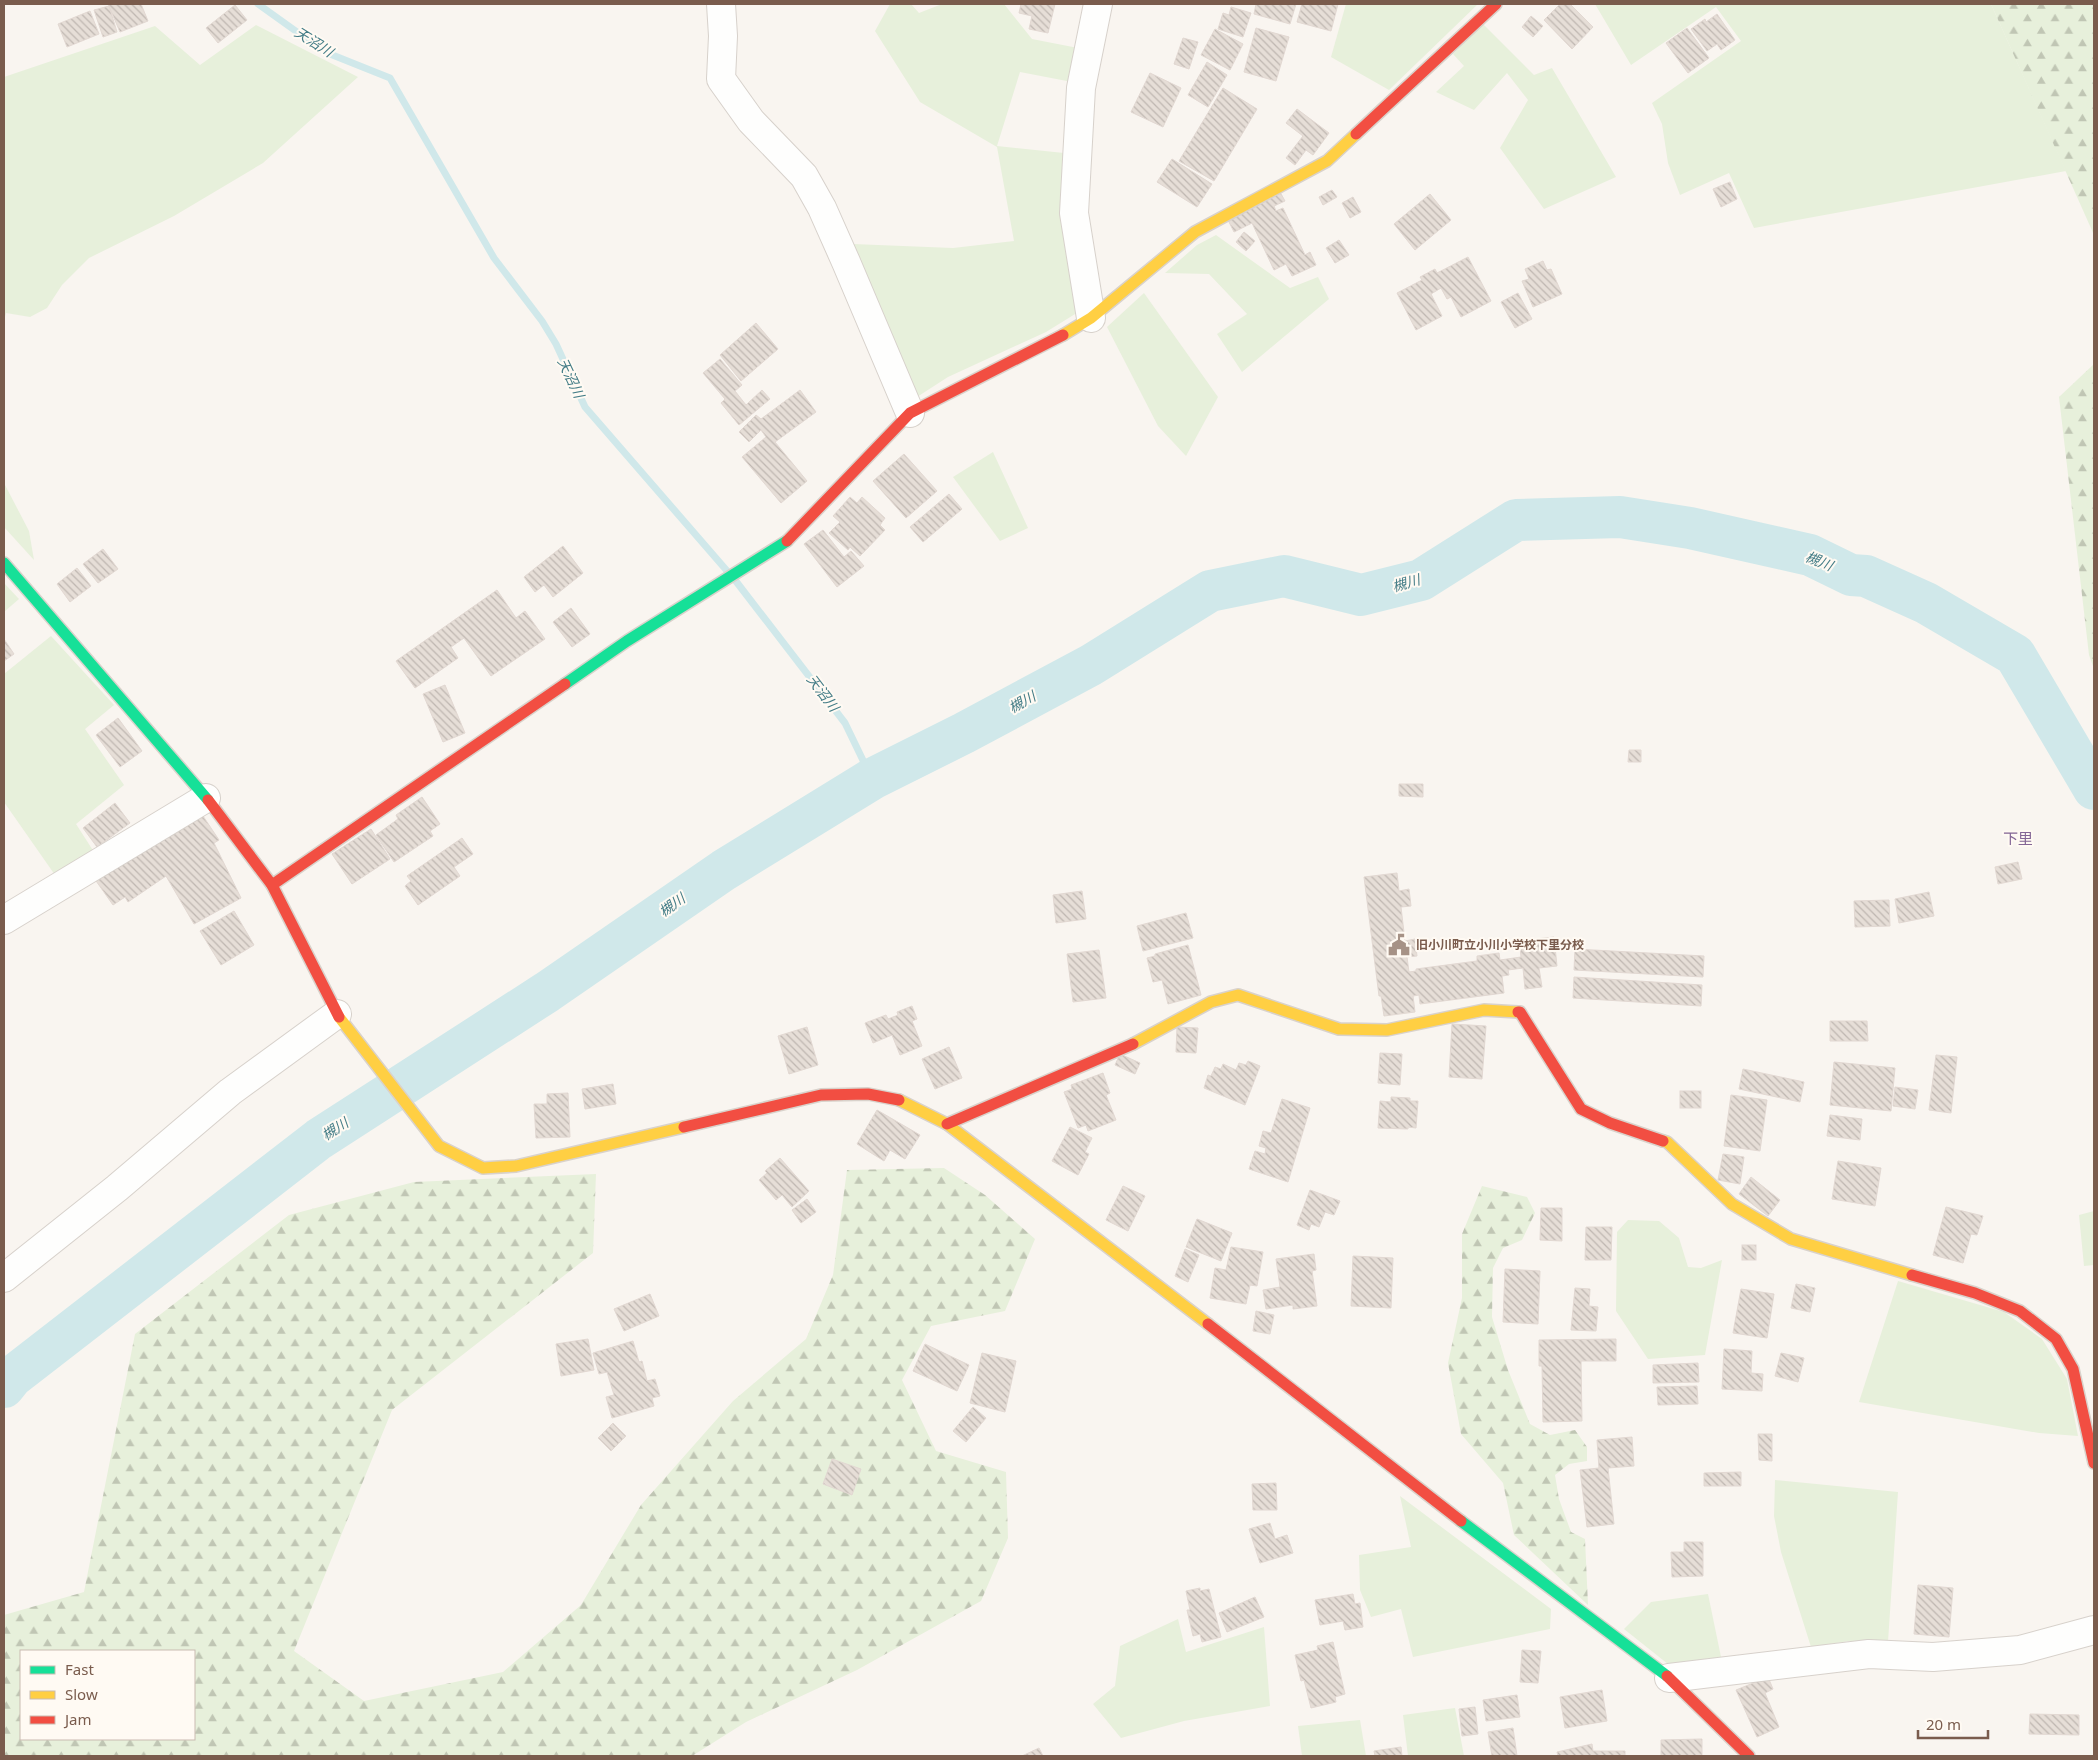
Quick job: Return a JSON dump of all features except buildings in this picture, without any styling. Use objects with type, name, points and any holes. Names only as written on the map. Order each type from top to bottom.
[{"type":"street","points":[[721,4],[723,36],[721,79],[751,121],[804,176],[822,208],[910,413]]},
{"type":"street","points":[[1092,318],[1074,213],[1081,88],[1098,4]]},
{"type":"street","points":[[272,885],[627,641],[786,542],[910,413],[1061,336],[1092,318],[1195,232],[1327,161],[1496,4]]},
{"type":"street","points":[[4,563],[206,798],[272,885],[341,1019],[439,1146],[483,1168],[516,1166],[821,1095],[868,1094],[901,1100],[947,1124],[1501,1552],[1669,1678],[1749,1756]]},
{"type":"street","points":[[4,920],[206,798]]},
{"type":"street","points":[[947,1124],[1139,1042],[1211,1002],[1238,995],[1339,1029],[1387,1030],[1484,1010],[1520,1012],[1581,1109],[1610,1123],[1667,1142],[1732,1204],[1791,1239],[1975,1293],[2020,1311],[2056,1339],[2072,1369],[2094,1463]]},
{"type":"street","points":[[4,1278],[117,1188],[230,1092],[341,1019]]},
{"type":"street","points":[[1669,1678],[1869,1654],[1933,1657],[2020,1650],[2094,1630]]},
{"type":"green space","points":[[890,4],[911,4],[919,13],[942,4],[1004,4],[1032,39],[1078,48],[1072,82],[1020,72],[997,146],[1064,153],[1080,311],[1046,332],[948,377],[917,397],[853,244],[953,248],[1014,241],[997,147],[920,102],[875,31]]},
{"type":"green space","points":[[1346,4],[1478,4],[1389,90],[1331,57]]},
{"type":"green space","points":[[1595,4],[1991,4],[2066,171],[1754,228],[1729,173],[1680,195],[1668,163],[1662,124],[1652,103],[1741,41],[1716,7],[1631,65]]},
{"type":"green space","points":[[1991,4],[2094,4],[2094,235]]},
{"type":"green space","points":[[1483,24],[1534,75],[1552,68],[1616,177],[1544,209],[1500,148],[1528,100],[1507,73],[1474,110],[1436,92],[1464,66],[1453,54]]},
{"type":"green space","points":[[256,25],[358,77],[263,163],[174,216],[89,258],[62,285],[47,308],[30,317],[6,313],[4,321],[4,77],[155,26],[200,65]]},
{"type":"green space","points":[[1216,235],[1290,288],[1318,277],[1329,299],[1242,372],[1217,334],[1247,314],[1209,274],[1165,273],[1197,245]]},
{"type":"green space","points":[[1144,293],[1218,397],[1186,456],[1158,426],[1107,327]]},
{"type":"green space","points":[[2094,364],[2094,669],[2089,655],[2059,397]]},
{"type":"green space","points":[[993,452],[1028,528],[1000,541],[953,477]]},
{"type":"green space","points":[[4,483],[29,531],[34,560],[4,527]]},
{"type":"green space","points":[[4,583],[19,599],[4,612]]},
{"type":"green space","points":[[51,636],[114,705],[85,729],[124,785],[76,824],[94,852],[55,875],[4,802],[4,674]]},
{"type":"green space","points":[[944,1168],[985,1195],[1035,1239],[1005,1311],[931,1326],[902,1380],[936,1451],[1006,1472],[1008,1538],[981,1601],[857,1670],[746,1722],[692,1756],[4,1756],[4,1615],[84,1592],[135,1334],[289,1215],[414,1182],[596,1174],[593,1253],[392,1410],[294,1651],[364,1701],[503,1672],[581,1605],[641,1505],[733,1401],[806,1339],[833,1275],[847,1170]]},
{"type":"green space","points":[[1482,1186],[1527,1197],[1535,1213],[1522,1240],[1503,1248],[1493,1268],[1492,1317],[1508,1370],[1530,1424],[1550,1435],[1575,1430],[1587,1447],[1587,1461],[1569,1464],[1555,1475],[1559,1499],[1571,1532],[1585,1539],[1588,1605],[1514,1535],[1503,1483],[1461,1434],[1448,1363],[1462,1298],[1462,1234]]},
{"type":"green space","points":[[2094,1211],[2094,1265],[2084,1266],[2079,1215]]},
{"type":"green space","points":[[1628,1220],[1659,1221],[1679,1238],[1688,1267],[1701,1268],[1722,1260],[1705,1355],[1648,1359],[1616,1311],[1617,1232]]},
{"type":"green space","points":[[1898,1281],[2004,1312],[2042,1339],[2067,1379],[2078,1436],[2039,1433],[1859,1402]]},
{"type":"green space","points":[[1775,1480],[1898,1492],[1888,1642],[1849,1641],[1811,1647],[1781,1552],[1774,1516]]},
{"type":"green space","points":[[1400,1496],[1551,1609],[1550,1629],[1413,1657],[1401,1609],[1371,1617],[1360,1590],[1359,1555],[1411,1547]]},
{"type":"green space","points":[[1708,1594],[1721,1657],[1668,1664],[1624,1629],[1651,1602]]},
{"type":"green space","points":[[1178,1619],[1186,1652],[1264,1627],[1270,1706],[1184,1721],[1121,1738],[1093,1704],[1115,1686],[1120,1646]]},
{"type":"green space","points":[[1455,1708],[1464,1756],[1408,1756],[1403,1715]]},
{"type":"green space","points":[[1360,1720],[1366,1756],[1302,1756],[1298,1726]]},
{"type":"waterway","name":"天沼川","points":[[258,4],[325,52],[390,78],[494,258],[542,321],[556,344],[585,407],[728,572]]},
{"type":"waterway","name":"槻川","points":[[4,1387],[12,1377],[319,1139],[547,992],[724,870],[872,779],[964,733],[1091,665],[1210,591],[1284,576],[1361,595],[1421,580],[1516,520],[1620,517],[1690,528],[1810,555],[1851,575],[1866,576],[1926,603],[2015,655],[2094,789]]},
{"type":"waterway","name":"天沼川","points":[[735,580],[845,723],[872,779]]},
{"type":"traffic: fast","points":[[565,684],[627,641],[787,541]]},
{"type":"traffic: fast","points":[[4,563],[208,800]]},
{"type":"traffic: fast","points":[[1461,1521],[1667,1676]]},
{"type":"traffic: slow","points":[[1063,335],[1091,318],[1195,232],[1327,161],[1356,134]]},
{"type":"traffic: slow","points":[[1133,1044],[1211,1002],[1238,995],[1339,1029],[1387,1030],[1484,1010],[1518,1012]]},
{"type":"traffic: slow","points":[[339,1017],[439,1146],[483,1168],[516,1166],[684,1127]]},
{"type":"traffic: slow","points":[[899,1100],[947,1124],[1208,1324]]},
{"type":"traffic: slow","points":[[1663,1141],[1667,1142],[1732,1204],[1791,1239],[1912,1275]]},
{"type":"traffic: jam","points":[[1356,134],[1496,4]]},
{"type":"traffic: jam","points":[[787,541],[910,413],[1063,335]]},
{"type":"traffic: jam","points":[[272,885],[565,684]]},
{"type":"traffic: jam","points":[[208,800],[272,885],[339,1017]]},
{"type":"traffic: jam","points":[[1518,1012],[1520,1012],[1581,1109],[1610,1123],[1663,1141]]},
{"type":"traffic: jam","points":[[947,1124],[1133,1044]]},
{"type":"traffic: jam","points":[[684,1127],[821,1095],[868,1094],[899,1100]]},
{"type":"traffic: jam","points":[[1912,1275],[1975,1293],[2020,1311],[2056,1339],[2073,1369],[2094,1463]]},
{"type":"traffic: jam","points":[[1208,1324],[1461,1521]]},
{"type":"traffic: jam","points":[[1667,1676],[1749,1756]]},
{"type":"place","name":"旧小川町立小川小学校下里分校","points":[[1399,945]]},
{"type":"district","name":"下里","points":[[2018,839]]}]
